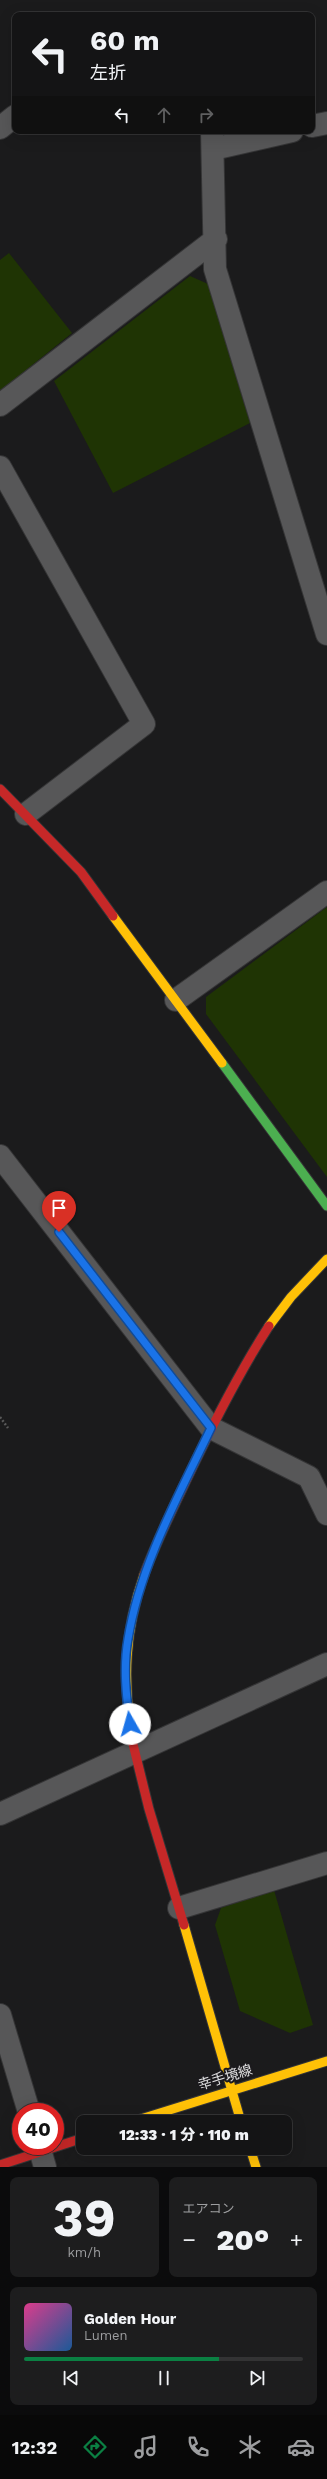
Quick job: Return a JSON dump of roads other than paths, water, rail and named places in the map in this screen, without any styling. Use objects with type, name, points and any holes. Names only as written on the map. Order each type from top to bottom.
[{"type":"street","points":[[0,128],[12,118]]},
{"type":"street","points":[[315,125],[327,123]]},
{"type":"street","points":[[265,134],[212,140],[216,239],[215,270],[327,634]]},
{"type":"street","points":[[0,405],[216,239]]},
{"type":"street","points":[[0,467],[144,724],[26,814]]},
{"type":"street","points":[[0,790],[26,814],[80,872],[327,1206]]},
{"type":"street","points":[[176,1000],[327,892]]},
{"type":"street","points":[[0,1156],[211,1428],[309,1477],[327,1514]]},
{"type":"street","points":[[239,2115],[230,2090],[134,1752],[125,1674],[128,1640],[135,1607],[167,1521],[211,1428],[245,1365],[286,1304],[327,1259]]},
{"type":"street","points":[[0,1814],[327,1664]]},
{"type":"street","points":[[179,1908],[327,1863]]},
{"type":"street","points":[[0,2015],[26,2103]]},
{"type":"street","name":"幸手境線","points":[[153,2115],[327,2061]]},
{"type":"street","points":[[64,2146],[76,2141]]},
{"type":"street","points":[[0,2165],[42,2155]]},
{"type":"street","points":[[252,2155],[256,2167]]}]
